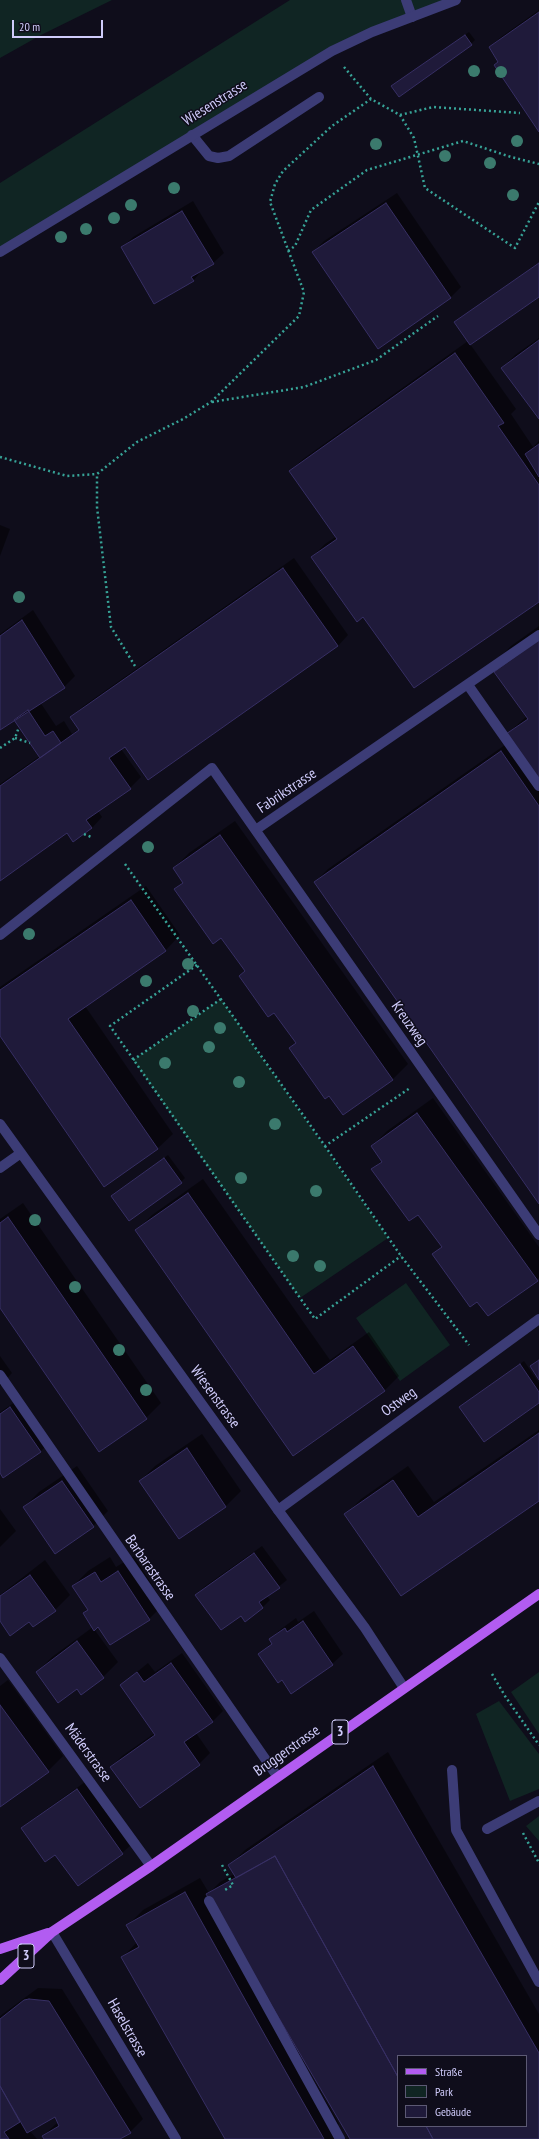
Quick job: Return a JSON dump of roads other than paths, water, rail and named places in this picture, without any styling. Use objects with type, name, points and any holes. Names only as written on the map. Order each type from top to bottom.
[{"type":"main road","name":"Bruggerstrasse","points":[[0,1980],[52,1932],[151,1866],[277,1776],[539,1594]]},
{"type":"main road","name":"Bruggerstrasse","points":[[0,1948],[52,1932]]},
{"type":"street","points":[[406,0],[412,17]]},
{"type":"street","name":"Wiesenstrasse","points":[[0,252],[332,51],[456,0]]},
{"type":"street","points":[[192,135],[209,156],[218,158],[229,156],[319,97]]},
{"type":"street","name":"Fabrikstrasse","points":[[0,935],[212,768],[257,829],[539,635]]},
{"type":"street","points":[[468,685],[539,786]]},
{"type":"street","name":"Kreuzweg","points":[[257,829],[427,1077],[539,1235]]},
{"type":"street","name":"Wiesenstrasse","points":[[0,1124],[278,1510],[366,1628],[404,1688]]},
{"type":"street","points":[[0,1168],[21,1153]]},
{"type":"street","name":"Ostweg","points":[[278,1510],[539,1319]]},
{"type":"street","name":"Barbarastrasse","points":[[0,1376],[277,1776]]},
{"type":"street","name":"Mäderstrasse","points":[[0,1658],[151,1866]]},
{"type":"street","points":[[452,1770],[456,1830],[539,1982]]},
{"type":"street","points":[[487,1829],[539,1801]]},
{"type":"street","points":[[209,1901],[340,2139]]},
{"type":"street","name":"Haselstrasse","points":[[52,1932],[176,2139]]}]
